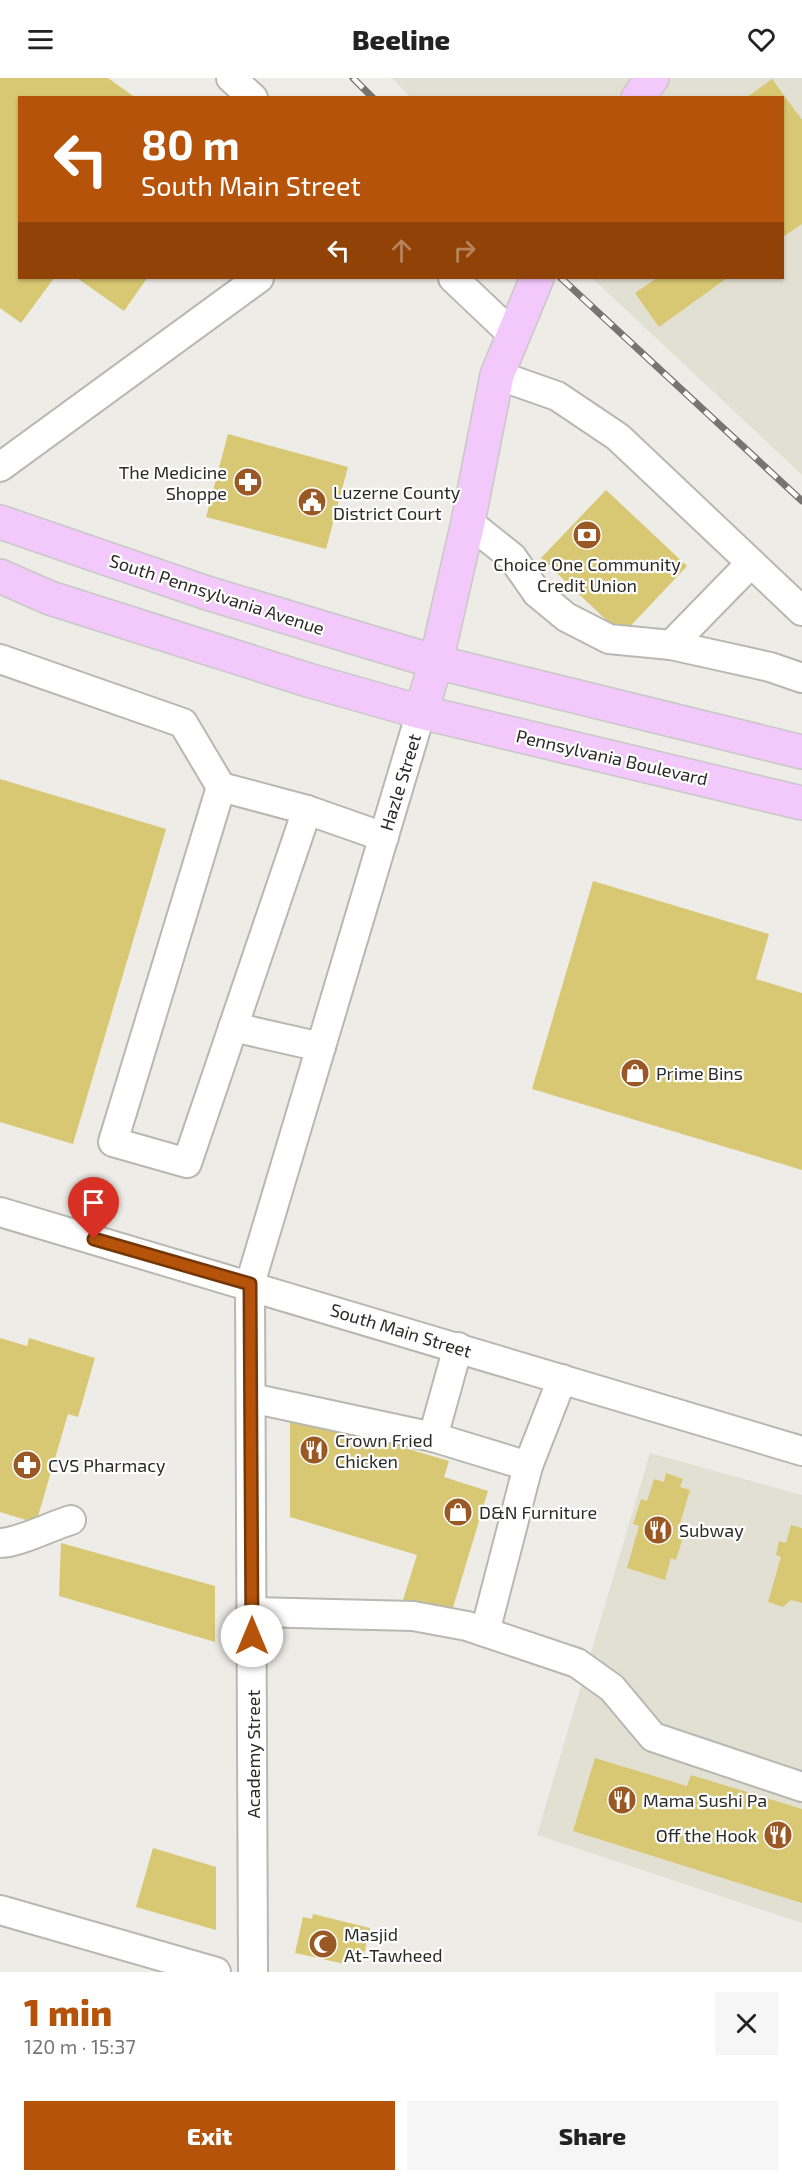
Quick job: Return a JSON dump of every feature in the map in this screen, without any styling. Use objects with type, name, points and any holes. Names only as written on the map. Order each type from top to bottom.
[{"type":"main road","points":[[639,96],[652,78]]},
{"type":"main road","name":"Hazle Street","points":[[421,712],[436,662],[468,522],[497,375],[537,279]]},
{"type":"main road","name":"South Pennsylvania Avenue","points":[[0,522],[207,593],[436,662]]},
{"type":"main road","points":[[0,576],[50,598],[308,680],[421,712]]},
{"type":"main road","points":[[436,662],[802,752]]},
{"type":"main road","name":"Pennsylvania Boulevard","points":[[421,712],[802,803]]},
{"type":"street","points":[[231,78],[251,96]]},
{"type":"street","points":[[0,467],[258,279]]},
{"type":"street","points":[[454,279],[513,335]]},
{"type":"street","points":[[497,375],[557,396],[618,437],[802,611]]},
{"type":"street","points":[[468,522],[512,557],[537,593],[566,617],[609,639],[670,645],[770,668],[802,678]]},
{"type":"street","points":[[670,645],[750,564]]},
{"type":"street","points":[[0,659],[183,723],[221,787],[307,810],[384,837]]},
{"type":"street","name":"Hazle Street","points":[[250,1284],[421,712]]},
{"type":"street","points":[[221,787],[113,1142],[187,1163],[307,810]]},
{"type":"street","points":[[233,1027],[321,1047]]},
{"type":"street","name":"South Main Street","points":[[0,1212],[250,1284],[802,1451]]},
{"type":"street","name":"Academy Street","points":[[250,1284],[253,1972]]},
{"type":"street","points":[[433,1437],[458,1347]]},
{"type":"street","points":[[485,1632],[528,1466],[562,1379]]},
{"type":"street","points":[[251,1398],[433,1437],[528,1466]]},
{"type":"street","points":[[0,1543],[12,1543],[39,1530],[71,1520]]},
{"type":"street","points":[[252,1612],[413,1616],[485,1632],[577,1663],[612,1688],[653,1737],[802,1787]]},
{"type":"street","points":[[0,1910],[216,1972]]},
{"type":"shaded area","points":[[392,78],[802,78],[802,475],[593,279],[784,279],[784,96],[409,96]]},
{"type":"shaded area","points":[[650,1453],[802,1495],[802,1923],[537,1835]]},
{"type":"building","points":[[0,78],[108,78],[133,96],[18,96],[18,279],[53,279],[21,323],[0,308]]},
{"type":"building","points":[[772,79],[802,120],[802,224],[784,236],[784,96],[749,96]]},
{"type":"building","points":[[78,279],[146,279],[124,311]]},
{"type":"building","points":[[656,279],[726,279],[659,327],[635,293]]},
{"type":"building","points":[[228,434],[348,467],[326,549],[206,517]]},
{"type":"building","points":[[606,490],[687,566],[622,635],[541,558]]},
{"type":"building","points":[[0,779],[166,829],[73,1144],[0,1122]]},
{"type":"building","points":[[593,881],[769,934],[756,979],[802,993],[802,1170],[532,1089]]},
{"type":"building","name":"CVS Pharmacy","points":[[0,1338],[27,1346],[29,1338],[95,1358],[78,1417],[68,1414],[36,1523],[0,1512]]},
{"type":"building","points":[[290,1414],[449,1461],[444,1477],[488,1491],[451,1614],[403,1600],[417,1555],[290,1517]]},
{"type":"building","name":"Subway","points":[[666,1473],[683,1479],[680,1487],[690,1490],[677,1534],[683,1537],[676,1560],[671,1558],[665,1580],[627,1568],[639,1526],[633,1524],[641,1499],[647,1501],[654,1479],[664,1482]]},
{"type":"building","points":[[791,1525],[802,1528],[802,1603],[791,1600],[783,1607],[768,1602],[781,1557],[776,1555],[779,1541],[786,1543]]},
{"type":"building","points":[[61,1543],[215,1586],[215,1642],[59,1596]]},
{"type":"building","points":[[595,1758],[687,1786],[691,1775],[802,1809],[802,1903],[573,1831]]},
{"type":"building","points":[[153,1848],[216,1867],[216,1930],[136,1907]]},
{"type":"building","points":[[313,1914],[370,1928],[363,1959],[347,1955],[345,1964],[295,1953],[303,1917],[312,1919]]},
{"type":"railway","points":[[353,78],[371,96]]},
{"type":"railway","points":[[562,279],[802,501]]},
{"type":"place","name":"The Medicine Shoppe","points":[[248,482]]},
{"type":"place","name":"Luzerne County District Court","points":[[312,502]]},
{"type":"place","name":"Choice One Community Credit Union","points":[[587,535]]},
{"type":"place","name":"Prime Bins","points":[[635,1073]]},
{"type":"place","name":"Crown Fried Chicken","points":[[314,1450]]},
{"type":"place","name":"CVS Pharmacy","points":[[27,1465]]},
{"type":"place","name":"D&N Furniture","points":[[458,1512]]},
{"type":"place","name":"Subway","points":[[658,1530]]},
{"type":"place","name":"Mama Sushi Pa","points":[[622,1800]]},
{"type":"place","name":"Off the Hook","points":[[778,1835]]},
{"type":"place","name":"Masjid At-Tawheed","points":[[323,1944]]},
{"type":"route","points":[[94,1239],[250,1284],[252,1636]]}]
